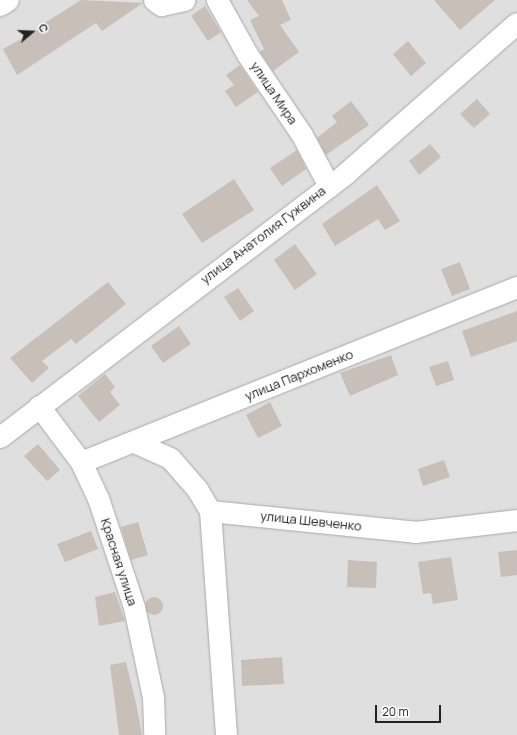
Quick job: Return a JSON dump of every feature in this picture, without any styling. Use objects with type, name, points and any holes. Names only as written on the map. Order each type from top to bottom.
[{"type":"street","points":[[0,5],[8,0]]},
{"type":"street","points":[[154,0],[161,5],[184,0]]},
{"type":"street","name":"улица Мира","points":[[217,0],[248,54],[302,135],[329,186]]},
{"type":"street","name":"улица Анатолия Гужвина","points":[[0,437],[329,186],[517,23]]},
{"type":"street","name":"улица Пархоменко","points":[[80,462],[134,442],[517,287]]},
{"type":"street","name":"Красная улица","points":[[39,406],[80,462],[98,498],[134,607],[153,698],[154,735]]},
{"type":"street","points":[[134,442],[170,458],[197,489],[210,511],[226,735]]},
{"type":"street","name":"улица Шевченко","points":[[210,511],[416,532],[517,520]]},
{"type":"shaded area","points":[[0,0],[517,0],[517,735],[0,735]]},
{"type":"building","points":[[81,0],[143,3],[102,31],[96,23],[17,75],[3,49],[45,26],[43,24]]},
{"type":"building","points":[[247,0],[282,0],[291,20],[280,25],[299,52],[273,71],[260,52],[264,49],[250,20],[259,16]]},
{"type":"building","points":[[434,0],[495,0],[460,30]]},
{"type":"building","points":[[205,6],[221,32],[208,41],[191,16]]},
{"type":"building","points":[[408,41],[426,63],[411,76],[393,54]]},
{"type":"building","points":[[240,65],[258,92],[236,107],[225,91],[234,85],[226,75]]},
{"type":"building","points":[[477,99],[490,114],[474,128],[460,114]]},
{"type":"building","points":[[351,101],[369,125],[326,155],[317,138],[337,122],[332,116]]},
{"type":"building","points":[[430,144],[441,157],[419,175],[409,161]]},
{"type":"building","points":[[297,150],[306,169],[282,186],[270,168]]},
{"type":"building","points":[[234,179],[254,210],[202,243],[182,214]]},
{"type":"building","points":[[377,185],[400,221],[385,230],[378,219],[335,246],[322,224]]},
{"type":"building","points":[[295,244],[317,274],[295,290],[274,260]]},
{"type":"building","points":[[460,262],[470,289],[452,296],[441,269]]},
{"type":"building","points":[[108,282],[126,304],[76,344],[71,339],[42,361],[49,368],[32,383],[10,358]]},
{"type":"building","points":[[238,288],[254,311],[240,321],[224,297]]},
{"type":"building","points":[[517,311],[517,341],[471,357],[462,331]]},
{"type":"building","points":[[179,326],[191,344],[163,363],[151,346]]},
{"type":"building","points":[[391,355],[398,375],[350,396],[340,373]]},
{"type":"building","points":[[448,361],[454,380],[436,386],[429,367]]},
{"type":"building","points":[[105,374],[115,387],[110,392],[120,405],[99,422],[78,396]]},
{"type":"building","points":[[270,402],[282,426],[258,438],[246,415]]},
{"type":"building","points":[[38,444],[60,470],[47,481],[24,456]]},
{"type":"building","points":[[444,460],[450,477],[423,486],[418,469]]},
{"type":"building","points":[[138,522],[148,555],[131,560],[121,527]]},
{"type":"building","points":[[91,531],[98,549],[65,562],[57,544]]},
{"type":"building","points":[[517,550],[517,575],[501,577],[498,552]]},
{"type":"building","points":[[451,557],[458,600],[433,604],[431,593],[423,594],[418,562]]},
{"type":"building","points":[[348,560],[377,562],[376,588],[347,587]]},
{"type":"building","points":[[115,592],[125,621],[99,626],[95,597]]},
{"type":"building","points":[[150,597],[158,597],[163,602],[161,613],[158,615],[150,615],[145,610],[145,602]]},
{"type":"building","points":[[282,657],[284,684],[242,686],[241,660]]},
{"type":"building","points":[[126,662],[142,735],[119,735],[110,665]]}]
